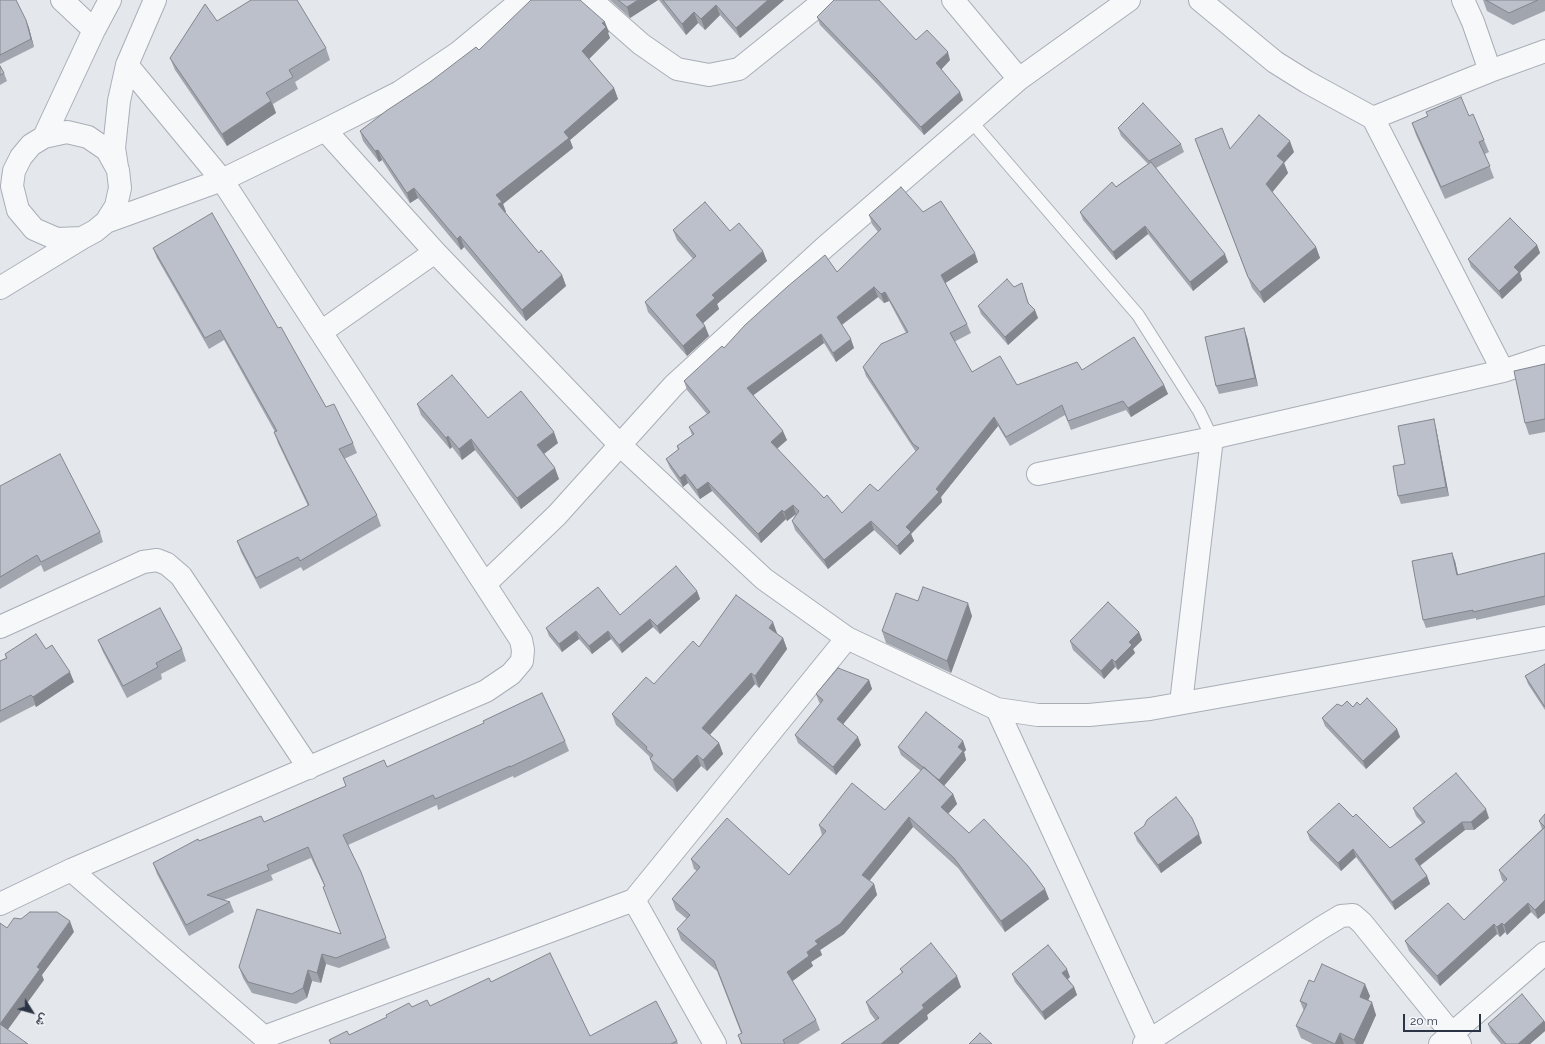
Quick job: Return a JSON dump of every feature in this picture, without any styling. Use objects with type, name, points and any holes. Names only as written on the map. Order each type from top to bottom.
[{"type":"street","points":[[62,0],[94,30]]},
{"type":"street","points":[[44,136],[94,30],[110,0]]},
{"type":"street","points":[[0,288],[95,231],[106,222],[116,206],[120,188],[114,148],[118,101],[127,65],[155,0]]},
{"type":"street","points":[[106,222],[222,180],[400,92],[458,53],[522,0]]},
{"type":"street","points":[[591,0],[641,44],[677,69],[709,75],[739,69],[825,0]]},
{"type":"street","points":[[953,0],[1019,79]]},
{"type":"street","points":[[485,584],[557,515],[674,385],[824,247],[972,122],[1019,79],[1129,0]]},
{"type":"street","points":[[1200,0],[1275,62],[1307,82],[1373,118],[1502,371]]},
{"type":"street","points":[[1463,0],[1473,22],[1490,71]]},
{"type":"street","points":[[1373,118],[1545,50]]},
{"type":"street","points":[[0,904],[71,870],[486,691],[512,674],[522,661],[523,650],[521,640],[222,180],[127,65]]},
{"type":"street","points":[[325,130],[435,252],[620,444],[764,579],[847,638],[998,709],[1038,715],[1089,715],[1150,709],[1545,638]]},
{"type":"street","points":[[82,238],[57,239],[34,230],[18,210],[6,193],[21,156],[31,145],[44,136],[67,132],[88,136],[107,150],[118,170]]},
{"type":"street","points":[[321,332],[435,252]]},
{"type":"street","points":[[1038,474],[1212,438],[1502,371],[1545,356]]},
{"type":"street","points":[[1181,703],[1212,438]]},
{"type":"street","points":[[0,627],[143,562],[157,560],[168,564],[180,576],[309,768]]},
{"type":"street","points":[[71,870],[262,1040],[634,900],[847,638]]},
{"type":"street","points":[[998,709],[1148,1043],[1341,916],[1353,915],[1362,923],[1451,1041],[1545,953]]},
{"type":"street","points":[[634,900],[715,1044]]},
{"type":"lane","points":[[972,122],[1138,315],[1199,411],[1212,438]]},
{"type":"building","points":[[0,0],[16,0],[26,20],[31,39],[0,55]]},
{"type":"building","points":[[251,0],[297,0],[326,48],[289,70],[293,77],[266,93],[271,101],[222,134],[170,58],[205,4],[217,21]]},
{"type":"building","points":[[531,0],[580,0],[605,22],[602,23],[606,27],[582,51],[614,88],[564,132],[569,138],[496,195],[502,202],[498,204],[539,253],[541,250],[562,275],[522,310],[460,236],[457,239],[414,188],[407,193],[378,150],[375,151],[360,131],[386,111],[430,82],[476,47],[479,50]]},
{"type":"building","points":[[618,0],[638,0],[627,7]]},
{"type":"building","points":[[663,0],[768,0],[736,28],[716,5],[701,19],[694,12],[682,24]]},
{"type":"building","points":[[834,0],[879,0],[916,40],[927,30],[948,52],[936,63],[960,92],[921,127],[817,17]]},
{"type":"building","points":[[1486,0],[1538,0],[1509,13]]},
{"type":"building","points":[[0,66],[4,73],[0,75]]},
{"type":"building","points":[[1461,97],[1469,116],[1473,114],[1484,140],[1479,142],[1490,166],[1441,187],[1412,123],[1428,116],[1426,112]]},
{"type":"building","points":[[1143,103],[1181,144],[1149,161],[1118,128]]},
{"type":"building","points":[[1259,115],[1290,141],[1277,156],[1284,162],[1266,184],[1316,247],[1260,292],[1248,277],[1195,139],[1222,128],[1230,149]]},
{"type":"building","points":[[1151,162],[1225,254],[1190,282],[1145,226],[1113,252],[1080,212],[1112,182],[1116,187]]},
{"type":"building","points":[[901,187],[923,212],[941,201],[975,253],[941,275],[967,324],[950,333],[972,372],[1000,356],[1017,385],[1077,362],[1082,370],[1134,337],[1164,385],[1128,408],[1123,401],[1068,421],[1062,405],[1006,437],[994,417],[936,489],[939,492],[906,527],[911,532],[897,546],[871,521],[824,560],[792,521],[799,511],[793,505],[784,512],[782,510],[758,534],[708,482],[697,490],[685,474],[680,478],[666,459],[679,449],[677,446],[694,434],[689,427],[710,412],[684,381],[722,346],[724,348],[745,325],[825,255],[837,272],[881,229],[869,215]],"holes":[[[874,287],[881,294],[885,292],[908,332],[881,344],[863,367],[913,444],[919,448],[878,491],[870,484],[842,513],[827,495],[824,498],[771,442],[783,431],[747,388],[821,334],[833,353],[851,339],[837,317]]]},
{"type":"building","points":[[705,202],[730,231],[739,223],[763,251],[712,295],[715,298],[696,315],[705,326],[683,346],[645,302],[696,256],[673,230]]},
{"type":"building","points":[[212,213],[278,328],[281,327],[326,407],[334,404],[353,443],[339,449],[377,515],[300,561],[298,557],[256,578],[237,541],[309,505],[274,432],[277,431],[220,330],[205,338],[153,248]]},
{"type":"building","points":[[1510,218],[1537,245],[1514,267],[1519,272],[1499,291],[1468,259]]},
{"type":"building","points":[[1007,279],[1014,287],[1022,283],[1028,303],[1035,310],[1005,337],[978,306]]},
{"type":"building","points":[[1244,328],[1255,378],[1216,386],[1205,337]]},
{"type":"building","points":[[1545,364],[1545,419],[1525,423],[1514,371]]},
{"type":"building","points":[[452,375],[488,418],[521,391],[554,432],[537,445],[555,468],[517,498],[471,439],[459,449],[448,436],[446,438],[417,404]]},
{"type":"building","points":[[1434,419],[1446,487],[1398,496],[1393,466],[1405,464],[1398,426]]},
{"type":"building","points":[[60,454],[100,532],[41,562],[37,555],[0,577],[0,486]]},
{"type":"building","points":[[1452,553],[1457,575],[1545,553],[1545,596],[1473,612],[1473,610],[1423,620],[1412,561]]},
{"type":"building","points":[[676,566],[697,591],[657,626],[650,619],[619,645],[608,631],[589,646],[576,631],[559,644],[546,628],[598,587],[620,615]]},
{"type":"building","points":[[923,587],[968,603],[947,661],[882,631],[896,593],[918,601]]},
{"type":"building","points":[[736,595],[773,622],[769,628],[783,638],[755,676],[751,673],[702,728],[719,743],[703,760],[697,755],[673,780],[650,759],[653,755],[646,749],[647,747],[612,714],[646,677],[654,684],[693,641],[699,647]]},
{"type":"building","points":[[1108,602],[1139,632],[1129,642],[1132,645],[1115,662],[1112,659],[1101,671],[1070,641]]},
{"type":"building","points":[[160,608],[182,649],[156,663],[158,667],[123,686],[98,640]]},
{"type":"building","points":[[36,634],[46,649],[52,645],[70,672],[33,697],[31,695],[0,711],[0,661],[7,658],[5,654]]},
{"type":"building","points":[[1545,664],[1545,707],[1525,676]]},
{"type":"building","points":[[838,668],[869,680],[837,719],[858,737],[833,767],[795,735],[823,700],[816,694]]},
{"type":"building","points":[[542,693],[565,741],[510,767],[435,799],[433,795],[343,835],[361,872],[386,938],[336,958],[322,954],[317,973],[308,970],[303,988],[292,994],[248,982],[239,967],[257,909],[341,934],[323,887],[325,886],[308,847],[267,865],[269,870],[207,895],[230,902],[186,925],[153,863],[198,839],[199,841],[261,816],[264,822],[346,786],[343,778],[384,760],[387,767],[484,723],[483,721]]},
{"type":"building","points":[[1367,698],[1397,729],[1363,761],[1322,718],[1337,704],[1342,706],[1347,701],[1353,707],[1357,702],[1360,705]]},
{"type":"building","points":[[926,712],[963,741],[958,747],[963,751],[939,780],[898,747]]},
{"type":"building","points":[[924,767],[953,794],[941,807],[969,833],[984,819],[1028,866],[1045,889],[1001,921],[954,858],[909,817],[862,875],[874,884],[840,924],[815,941],[818,944],[807,952],[809,956],[787,972],[816,1020],[783,1040],[785,1044],[742,1044],[738,1035],[742,1033],[714,961],[677,929],[690,915],[672,899],[700,867],[691,859],[727,818],[789,875],[826,831],[819,825],[852,783],[885,810]]},
{"type":"building","points":[[1456,773],[1486,809],[1471,822],[1462,822],[1415,859],[1427,876],[1392,902],[1353,849],[1338,863],[1307,832],[1339,803],[1353,817],[1356,814],[1390,848],[1425,822],[1413,808]]},
{"type":"building","points":[[1176,797],[1192,818],[1199,834],[1158,865],[1134,833],[1144,826],[1147,820]]},
{"type":"building","points":[[1545,814],[1545,827],[1539,821]]},
{"type":"building","points":[[1545,827],[1545,900],[1535,910],[1528,903],[1504,925],[1502,923],[1497,927],[1494,924],[1437,976],[1405,941],[1448,903],[1464,920],[1507,879],[1499,870]]},
{"type":"building","points":[[30,912],[57,912],[70,921],[37,967],[40,969],[0,1024],[0,923],[7,928],[14,918],[21,919]]},
{"type":"building","points":[[931,943],[957,976],[922,1005],[924,1008],[881,1044],[841,1044],[879,1018],[866,1002],[903,972],[900,969]]},
{"type":"building","points":[[1048,945],[1067,969],[1062,973],[1074,987],[1042,1012],[1012,974]]},
{"type":"building","points":[[550,953],[590,1036],[656,1001],[677,1041],[671,1044],[331,1044],[329,1040],[347,1031],[349,1035],[387,1017],[386,1015],[409,1003],[412,1007],[427,1000],[430,1006],[489,978],[491,982]]},
{"type":"building","points":[[1322,964],[1365,984],[1360,997],[1372,1002],[1354,1040],[1340,1033],[1335,1044],[1296,1026],[1307,1004],[1300,1001],[1309,980],[1314,982]]},
{"type":"building","points":[[1522,994],[1544,1021],[1518,1044],[1506,1044],[1488,1024]]},
{"type":"building","points":[[0,1024],[28,1044],[0,1044]]},
{"type":"building","points":[[980,1033],[992,1044],[969,1044]]}]
